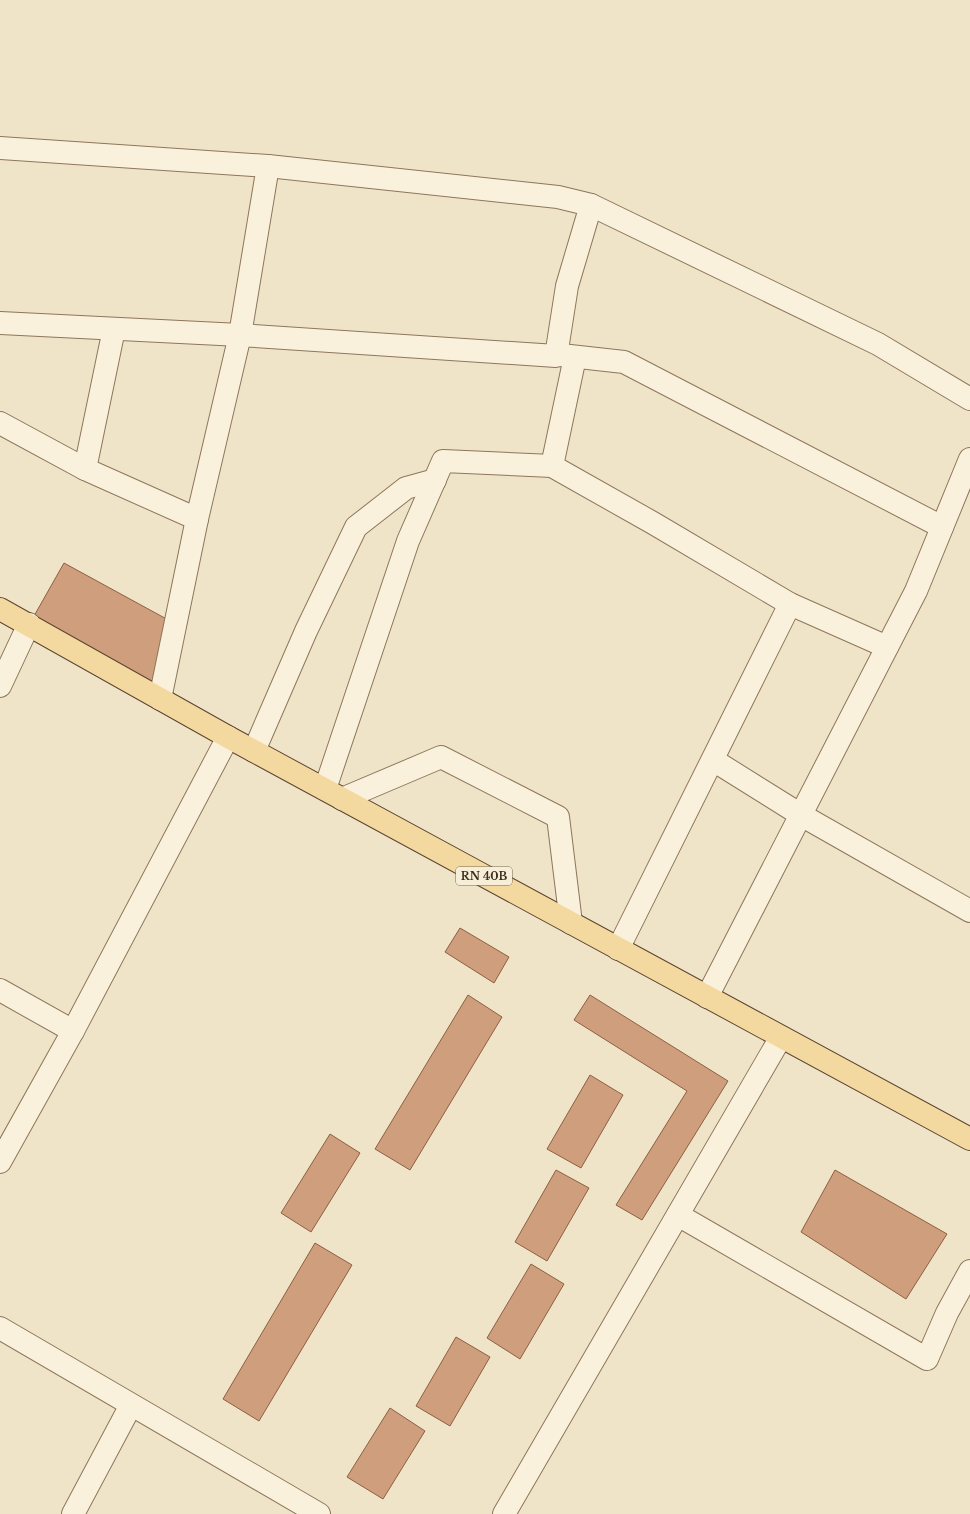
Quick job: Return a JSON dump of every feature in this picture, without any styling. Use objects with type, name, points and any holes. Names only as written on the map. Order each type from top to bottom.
[{"type":"main road","name":"RN 40B","points":[[0,609],[228,737],[970,1139]]},
{"type":"street","points":[[0,148],[268,166],[558,197],[591,205],[878,344],[970,399]]},
{"type":"street","points":[[160,699],[197,519],[240,335],[268,166]]},
{"type":"street","points":[[552,466],[566,355],[567,286],[591,205]]},
{"type":"street","points":[[0,323],[240,335],[556,356],[566,355],[624,362],[942,527]]},
{"type":"street","points":[[85,469],[114,328]]},
{"type":"street","points":[[0,423],[85,469],[197,519]]},
{"type":"street","points":[[707,997],[916,591],[970,459]]},
{"type":"street","points":[[333,794],[408,541],[443,461],[552,466],[653,523],[790,604],[887,647]]},
{"type":"street","points":[[254,751],[306,631],[356,527],[406,488],[435,480]]},
{"type":"street","points":[[618,949],[790,604]]},
{"type":"street","points":[[0,686],[29,624]]},
{"type":"street","points":[[0,1162],[73,1031],[228,737]]},
{"type":"street","points":[[333,794],[441,757],[558,817],[571,923]]},
{"type":"street","points":[[713,760],[801,815],[970,911]]},
{"type":"street","points":[[0,990],[73,1031]]},
{"type":"street","points":[[504,1514],[781,1037]]},
{"type":"street","points":[[678,1214],[927,1359],[947,1313],[970,1272]]},
{"type":"street","points":[[0,1328],[319,1514]]},
{"type":"street","points":[[73,1514],[131,1404]]},
{"type":"building","points":[[64,563],[172,622],[156,686],[34,616]]},
{"type":"building","points":[[460,928],[509,957],[494,983],[445,952]]},
{"type":"building","points":[[468,995],[502,1017],[410,1170],[375,1149]]},
{"type":"building","points":[[590,995],[728,1081],[642,1220],[616,1205],[687,1091],[574,1020]]},
{"type":"building","points":[[590,1075],[623,1095],[581,1168],[547,1149]]},
{"type":"building","points":[[330,1134],[360,1153],[311,1232],[281,1213]]},
{"type":"building","points":[[556,1170],[589,1188],[547,1261],[515,1242]]},
{"type":"building","points":[[835,1170],[947,1234],[906,1299],[801,1232]]},
{"type":"building","points":[[315,1243],[352,1265],[259,1421],[223,1399]]},
{"type":"building","points":[[531,1264],[564,1284],[520,1359],[487,1338]]},
{"type":"building","points":[[456,1337],[490,1357],[450,1426],[416,1406]]},
{"type":"building","points":[[390,1408],[425,1431],[383,1499],[347,1477]]}]
